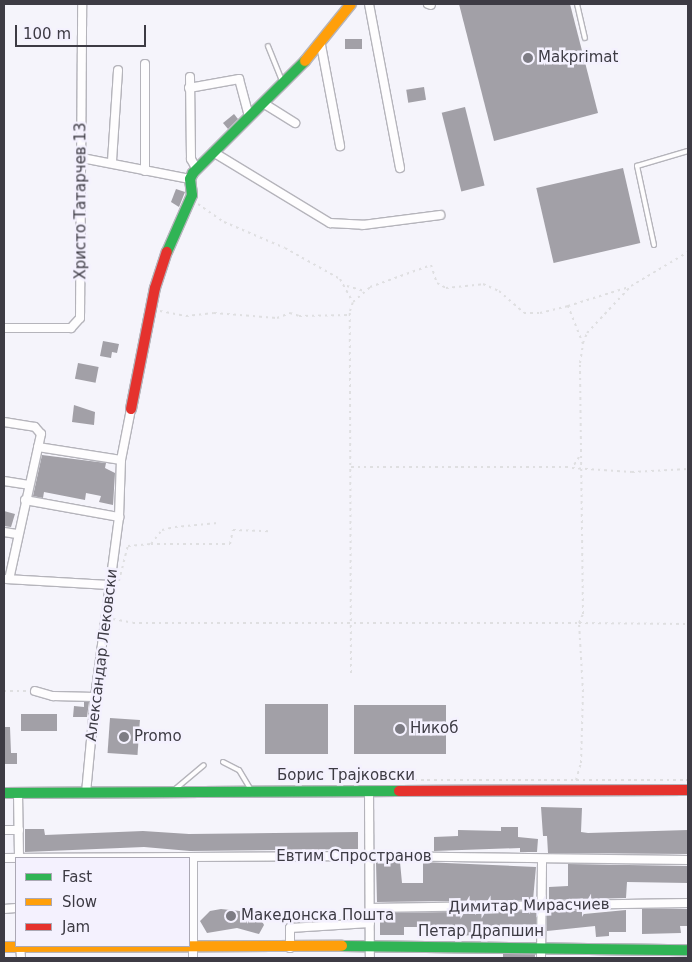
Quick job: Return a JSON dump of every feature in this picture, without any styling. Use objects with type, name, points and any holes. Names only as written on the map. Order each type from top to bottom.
[{"type":"street","name":"Христо Татарчев 13","points":[[4,328],[68,328],[80,318],[82,4]]},
{"type":"street","points":[[131,409],[150,309],[161,267],[190,200],[190,179],[196,168],[249,118],[321,44],[351,4]]},
{"type":"street","points":[[369,4],[400,168]]},
{"type":"street","points":[[321,44],[340,146]]},
{"type":"street","points":[[144,171],[145,64]]},
{"type":"street","points":[[112,162],[118,70]]},
{"type":"street","points":[[190,77],[191,159],[196,168]]},
{"type":"street","points":[[189,88],[239,79],[249,118]]},
{"type":"street","points":[[263,103],[295,123]]},
{"type":"street","points":[[213,152],[330,223],[363,225],[440,215]]},
{"type":"street","points":[[82,158],[112,162],[144,171],[190,179]]},
{"type":"street","name":"Александар Лековски","points":[[86,793],[95,697],[119,518],[121,460],[131,409]]},
{"type":"street","points":[[4,422],[39,430],[38,446],[6,579],[109,585]]},
{"type":"street","points":[[38,446],[121,460]]},
{"type":"street","points":[[4,481],[29,485]]},
{"type":"street","points":[[25,500],[119,518]]},
{"type":"street","points":[[4,532],[17,534]]},
{"type":"street","points":[[35,691],[52,696],[95,697]]},
{"type":"street","name":"Борис Трајковски","points":[[4,793],[688,790]]},
{"type":"street","points":[[369,791],[370,958]]},
{"type":"street","points":[[18,793],[19,857]]},
{"type":"street","points":[[4,830],[19,830]]},
{"type":"street","name":"Евтим Спространов","points":[[192,857],[370,856],[542,860],[688,860]]},
{"type":"street","points":[[192,857],[190,908],[193,954]]},
{"type":"street","points":[[541,958],[542,860]]},
{"type":"street","name":"Димитар Мирасчиев","points":[[370,908],[541,907],[688,903]]},
{"type":"street","points":[[290,948],[290,928],[370,923]]},
{"type":"street","name":"Петар Драпшин","points":[[42,947],[193,954],[290,948],[370,947],[541,946],[688,950]]},
{"type":"lane","points":[[577,4],[585,38]]},
{"type":"lane","points":[[268,46],[283,83]]},
{"type":"lane","points":[[654,245],[637,166],[688,151]]},
{"type":"lane","points":[[223,762],[239,770],[252,792]]},
{"type":"lane","points":[[172,792],[204,764]]},
{"type":"path","points":[[190,200],[224,222],[285,248],[340,279],[347,286],[353,302]]},
{"type":"path","points":[[351,673],[350,314],[353,302],[364,290],[431,265],[437,283],[446,288],[483,284],[499,291],[524,313],[546,312],[631,286],[688,252]]},
{"type":"path","points":[[347,286],[364,290]]},
{"type":"path","points":[[576,780],[581,763],[584,692],[580,623],[583,614],[580,363],[587,333],[631,286]]},
{"type":"path","points":[[568,306],[583,344]]},
{"type":"path","points":[[150,309],[186,316],[214,313],[277,318],[290,313],[299,316],[350,314]]},
{"type":"path","points":[[570,467],[580,454]]},
{"type":"path","points":[[351,467],[570,467],[632,472],[688,469]]},
{"type":"path","points":[[151,544],[162,530],[218,523]]},
{"type":"path","points":[[109,585],[116,585],[121,578],[123,555],[128,546],[151,544],[230,544],[233,530],[270,531]]},
{"type":"path","points":[[106,616],[133,623],[688,624]]},
{"type":"path","points":[[4,691],[35,691]]},
{"type":"path","points":[[369,780],[688,780]]},
{"type":"building","name":"Makprimat","points":[[459,4],[570,4],[598,113],[494,141]]},
{"type":"building","points":[[345,39],[362,39],[362,49],[345,49]]},
{"type":"building","points":[[424,87],[426,100],[408,103],[406,90]]},
{"type":"building","points":[[465,107],[485,186],[461,191],[442,113]]},
{"type":"building","points":[[234,114],[238,119],[228,129],[223,123]]},
{"type":"building","points":[[623,168],[640,243],[554,263],[536,188]]},
{"type":"building","points":[[176,189],[185,192],[179,207],[171,202]]},
{"type":"building","points":[[103,341],[119,344],[117,353],[112,352],[111,358],[100,356]]},
{"type":"building","points":[[78,363],[99,367],[96,383],[75,379]]},
{"type":"building","points":[[74,405],[95,412],[94,425],[72,422]]},
{"type":"building","points":[[42,455],[106,463],[105,468],[115,473],[113,505],[99,502],[101,496],[86,493],[85,500],[44,492],[43,498],[33,496]]},
{"type":"building","points":[[4,511],[15,514],[11,527],[4,526]]},
{"type":"building","points":[[84,702],[89,702],[87,717],[73,717],[74,706],[84,707]]},
{"type":"building","points":[[265,704],[328,704],[328,754],[265,754]]},
{"type":"building","name":"Никоб","points":[[354,705],[446,705],[446,754],[354,754]]},
{"type":"building","points":[[21,714],[57,714],[57,731],[21,731]]},
{"type":"building","name":"Promo","points":[[110,718],[140,720],[137,755],[108,753]]},
{"type":"building","points":[[4,727],[10,727],[11,753],[17,753],[17,764],[4,764]]},
{"type":"building","points":[[541,807],[582,808],[581,832],[688,830],[688,854],[548,853],[547,836],[543,836]]},
{"type":"building","points":[[501,827],[518,827],[518,837],[538,839],[537,852],[520,852],[520,848],[434,851],[434,837],[458,836],[458,830],[501,831]]},
{"type":"building","points":[[25,829],[44,829],[45,835],[143,831],[189,834],[358,832],[358,849],[190,851],[144,847],[25,852]]},
{"type":"building","points":[[376,862],[400,862],[402,883],[423,883],[423,862],[536,867],[533,900],[377,902]]},
{"type":"building","points":[[568,864],[688,866],[688,883],[627,882],[626,898],[549,900],[549,887],[568,886]]},
{"type":"building","points":[[221,909],[258,913],[264,925],[259,934],[237,928],[207,933],[200,921],[210,911]]},
{"type":"building","points":[[642,909],[688,909],[688,926],[680,926],[681,933],[642,934]]},
{"type":"building","points":[[584,910],[584,914],[626,910],[626,932],[609,932],[609,936],[596,937],[595,926],[547,931],[547,911]]},
{"type":"building","points":[[536,911],[536,931],[532,931],[532,935],[514,936],[514,930],[454,937],[453,932],[430,934],[430,927],[404,927],[404,935],[380,935],[380,913]]},
{"type":"building","points":[[503,953],[535,953],[535,958],[503,958]]},
{"type":"traffic: fast","points":[[167,252],[192,195],[190,179],[193,173],[305,61]]},
{"type":"traffic: fast","points":[[4,793],[399,791]]},
{"type":"traffic: fast","points":[[342,946],[688,950]]},
{"type":"traffic: slow","points":[[305,61],[351,4]]},
{"type":"traffic: slow","points":[[190,946],[342,946]]},
{"type":"traffic: slow","points":[[4,947],[15,947]]},
{"type":"traffic: jam","points":[[131,409],[155,288],[167,252]]},
{"type":"traffic: jam","points":[[399,791],[688,790]]},
{"type":"place","name":"Makprimat","points":[[528,58]]},
{"type":"place","name":"Никоб","points":[[400,729]]},
{"type":"place","name":"Promo","points":[[124,737]]},
{"type":"place","name":"Македонска Пошта","points":[[231,916]]}]
